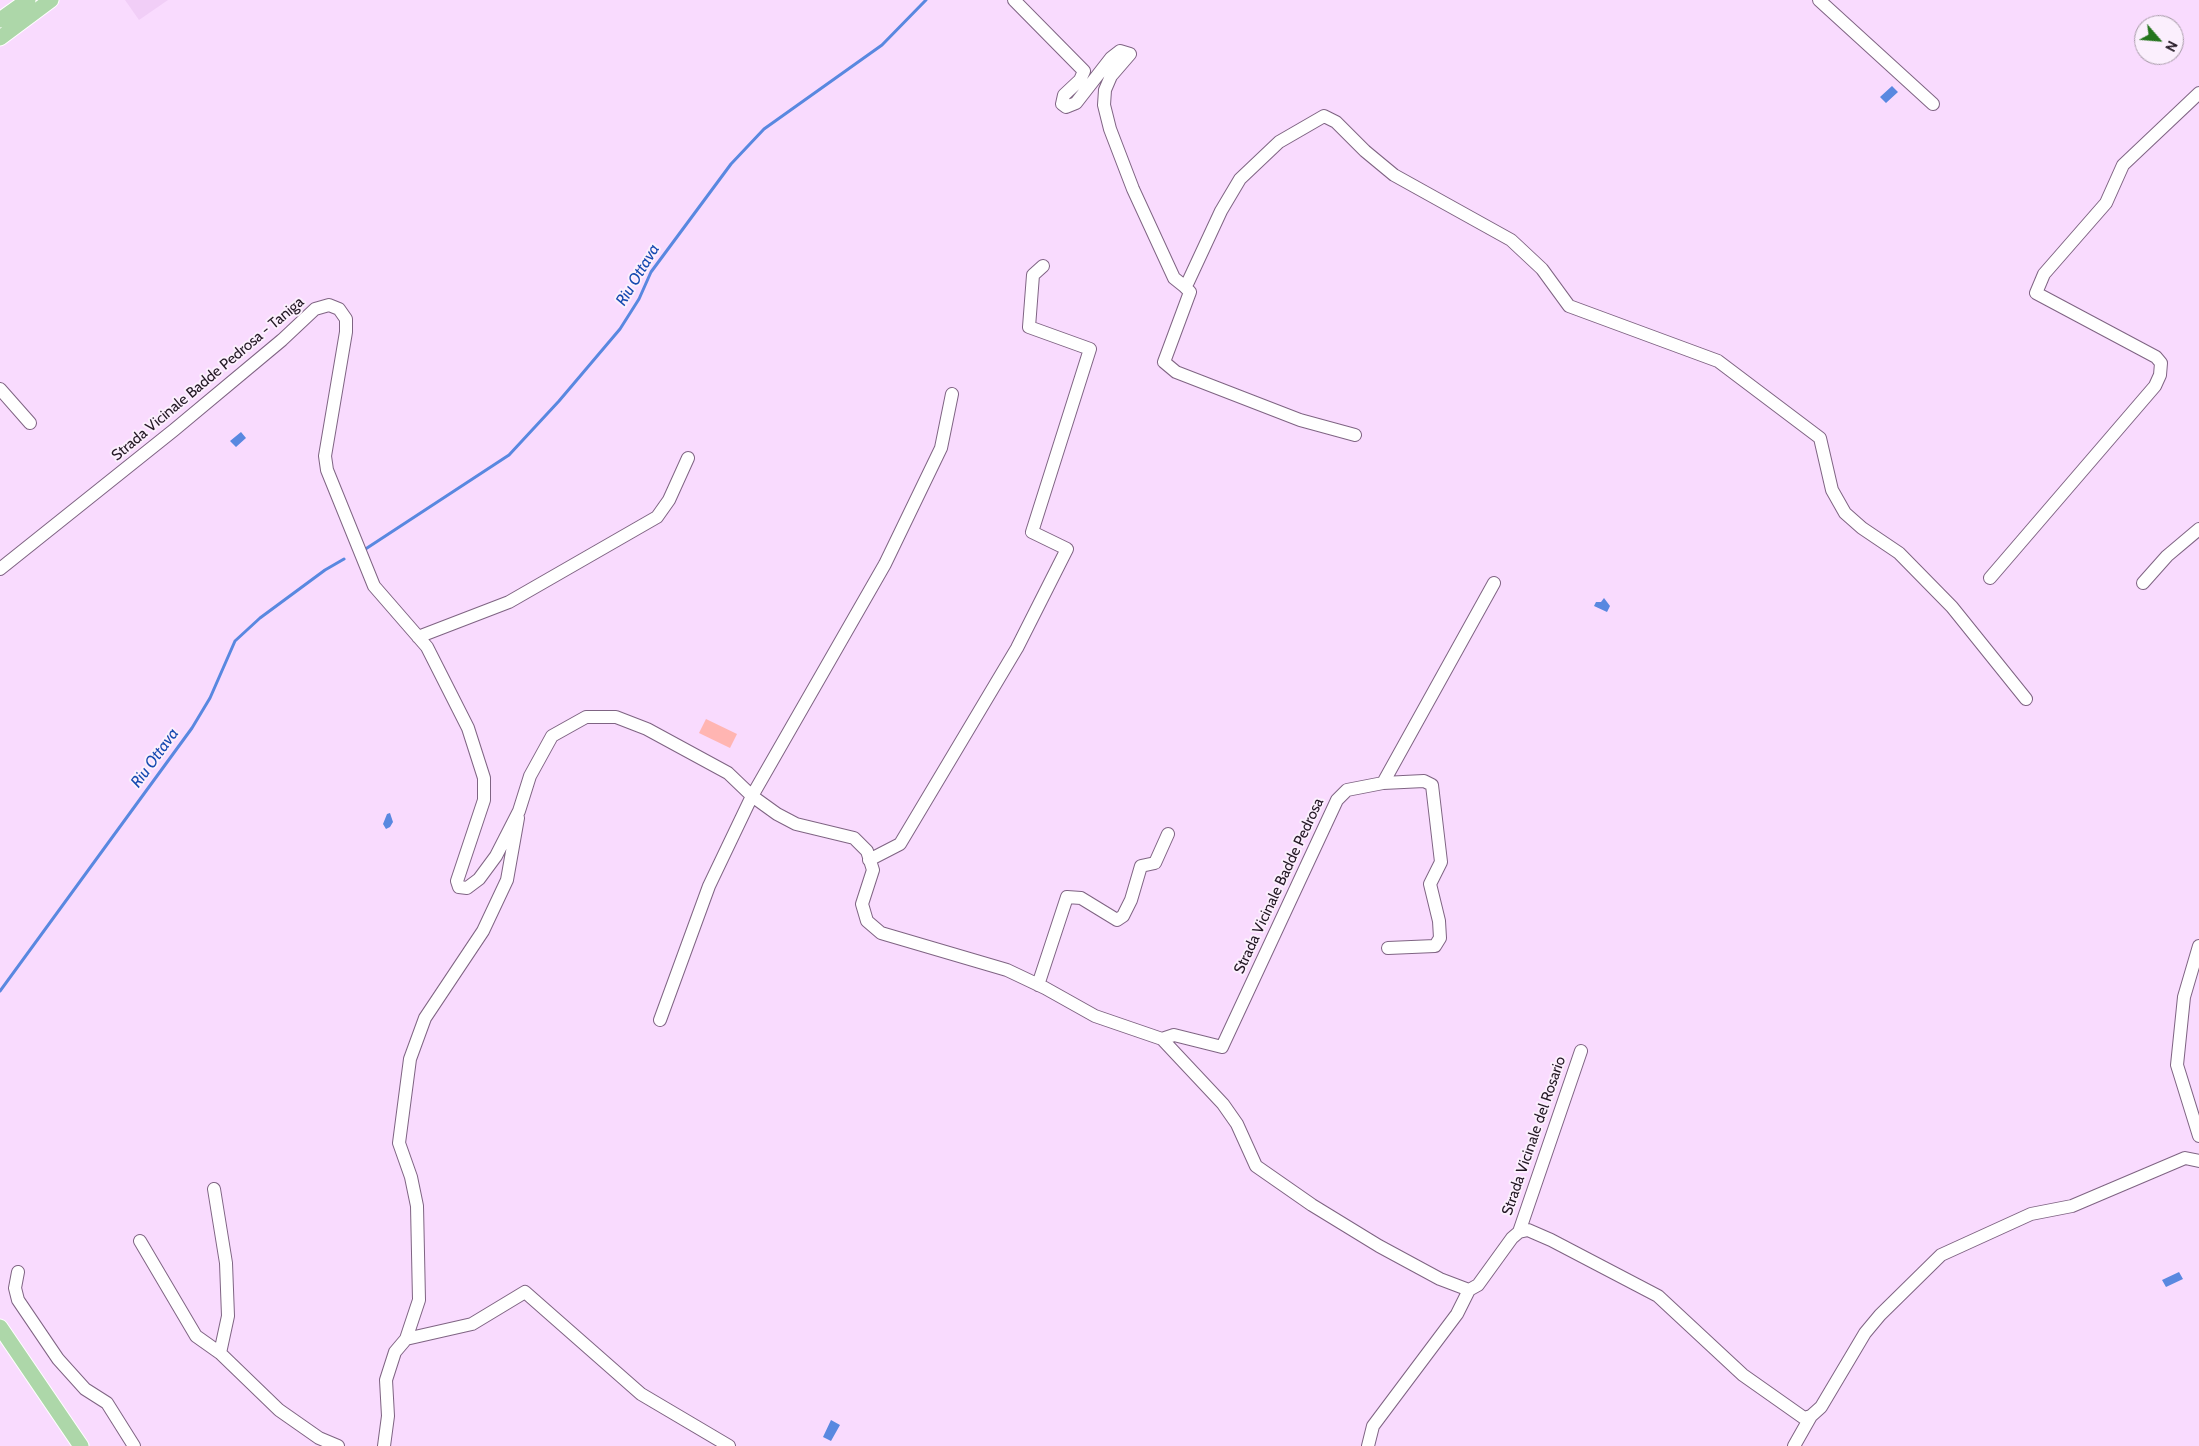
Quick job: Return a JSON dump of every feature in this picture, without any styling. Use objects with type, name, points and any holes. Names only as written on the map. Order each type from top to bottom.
[{"type":"main road","points":[[0,20],[28,0]]},
{"type":"main road","points":[[0,38],[52,0]]},
{"type":"main road","points":[[0,1327],[81,1446]]},
{"type":"street","points":[[1014,0],[1084,71],[1076,84],[1064,95],[1062,104],[1066,107],[1076,103],[1111,58],[1120,52],[1130,54],[1111,76],[1105,90],[1104,105],[1110,129],[1133,189],[1174,278],[1190,292],[1164,362],[1176,372],[1300,420],[1356,435]]},
{"type":"street","points":[[1820,0],[1932,104]]},
{"type":"street","points":[[1990,578],[2155,386],[2160,375],[2161,363],[2156,357],[2036,293],[2044,274],[2106,203],[2123,166],[2199,92]]},
{"type":"street","points":[[1184,286],[1188,282],[1221,211],[1240,179],[1279,142],[1324,116],[1336,122],[1365,151],[1394,175],[1511,240],[1542,269],[1569,306],[1718,361],[1820,438],[1832,490],[1845,513],[1862,528],[1899,553],[1952,607],[2026,699]]},
{"type":"street","points":[[870,860],[900,844],[1018,648],[1067,550],[1032,532],[1090,349],[1029,327],[1033,275],[1043,266]]},
{"type":"street","name":"Strada Vicinale Badde Pedrosa - Taniga","points":[[0,569],[174,430],[282,340],[315,309],[329,305],[339,310],[346,319],[346,332],[325,456],[327,470],[374,586],[427,647],[468,728],[484,778],[484,800],[457,881],[460,887],[466,888],[480,879],[496,856],[519,811]]},
{"type":"street","points":[[0,389],[30,423]]},
{"type":"street","points":[[660,1020],[707,890],[752,796],[885,564],[941,448],[952,394]]},
{"type":"street","points":[[418,637],[509,602],[657,517],[669,500],[688,458]]},
{"type":"street","points":[[2144,583],[2167,556],[2199,529]]},
{"type":"street","points":[[1383,783],[1494,583]]},
{"type":"street","points":[[384,1446],[388,1416],[386,1380],[395,1352],[406,1339],[419,1300],[417,1206],[411,1177],[399,1143],[410,1059],[425,1018],[483,931],[507,880],[516,839],[519,811],[530,776],[552,736],[586,717],[616,718],[647,729],[728,773],[752,796],[777,814],[796,824],[854,838],[867,851],[873,870],[862,904],[867,921],[881,933],[1006,970],[1095,1016],[1162,1040],[1223,1104],[1237,1124],[1256,1166],[1312,1205],[1379,1246],[1440,1279],[1469,1290]]},
{"type":"street","points":[[1383,783],[1424,781],[1432,785],[1441,862],[1430,884],[1439,921],[1440,938],[1435,946],[1388,948]]},
{"type":"street","name":"Strada Vicinale Badde Pedrosa","points":[[1162,1040],[1174,1036],[1222,1047],[1337,800],[1347,790],[1383,783]]},
{"type":"street","points":[[1038,985],[1067,897],[1081,898],[1117,920],[1123,916],[1127,908],[1142,866],[1155,863],[1168,834]]},
{"type":"street","points":[[2199,946],[2184,997],[2177,1065],[2199,1136]]},
{"type":"street","name":"Strada Vicinale del Rosario","points":[[1520,1232],[1580,1051]]},
{"type":"street","points":[[1794,1446],[1811,1416],[1821,1407],[1866,1333],[1880,1315],[1941,1254],[2032,1214],[2072,1206],[2185,1158],[2199,1160]]},
{"type":"street","points":[[214,1189],[226,1263],[228,1316],[220,1353]]},
{"type":"street","points":[[1368,1446],[1373,1426],[1457,1314],[1469,1290],[1478,1285],[1512,1238],[1520,1232],[1528,1230],[1658,1296],[1742,1375],[1804,1418],[1811,1416]]},
{"type":"street","points":[[140,1241],[196,1336],[220,1353],[280,1410],[320,1438],[338,1446]]},
{"type":"street","points":[[18,1272],[15,1288],[23,1307],[58,1359],[86,1389],[107,1403],[134,1446]]},
{"type":"street","points":[[406,1339],[472,1324],[525,1292],[641,1394],[729,1446]]},
{"type":"shaded area","points":[[125,0],[168,0],[139,20]]},
{"type":"shaded area","points":[[706,719],[737,734],[730,748],[699,733]]},
{"type":"water","points":[[1892,86],[1898,92],[1886,103],[1880,97]]},
{"type":"water","points":[[241,432],[246,438],[236,447],[230,441]]},
{"type":"water","points":[[1604,598],[1610,606],[1607,612],[1594,606],[1596,602],[1601,602]]},
{"type":"water","points":[[390,813],[393,822],[386,829],[383,824],[387,814]]},
{"type":"water","points":[[2179,1272],[2183,1279],[2166,1287],[2162,1280]]},
{"type":"water","points":[[831,1420],[840,1425],[831,1441],[823,1437]]},
{"type":"waterway","name":"Riu Ottava","points":[[364,550],[509,455],[559,401],[620,329],[639,299],[651,272],[731,164],[764,129],[882,45],[926,0]]},
{"type":"waterway","name":"Riu Ottava","points":[[0,991],[192,728],[210,698],[235,641],[260,618],[325,570],[344,559]]}]
